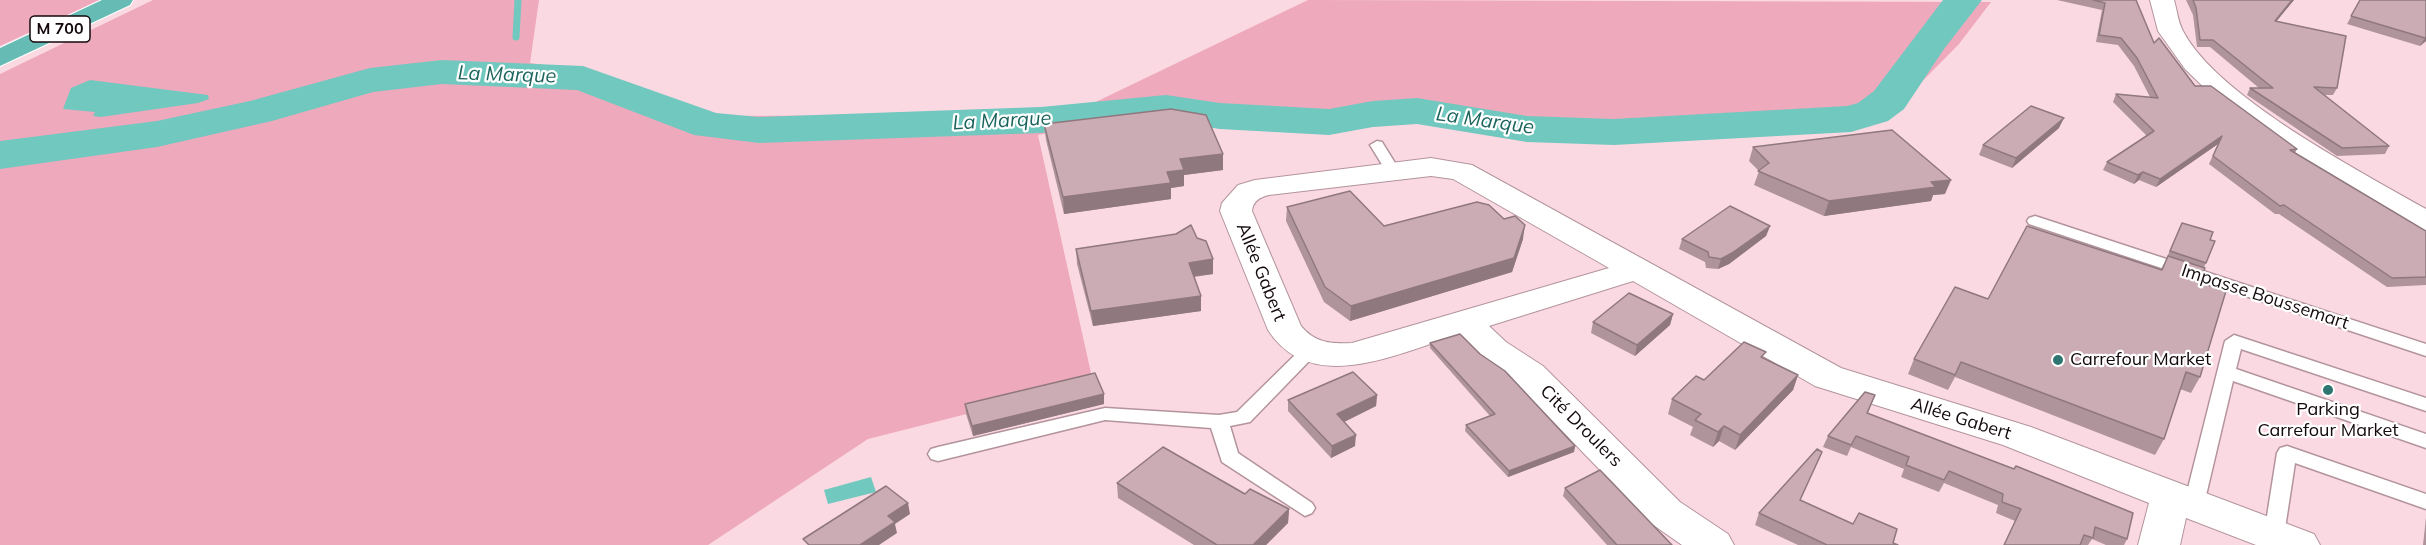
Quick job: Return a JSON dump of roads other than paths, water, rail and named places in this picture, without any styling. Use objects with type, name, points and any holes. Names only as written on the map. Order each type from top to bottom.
[{"type":"highway","name":"M 700","points":[[0,58],[121,0]]},
{"type":"street","points":[[2162,0],[2165,19],[2185,53],[2243,108],[2296,145],[2426,222]]},
{"type":"street","name":"Allée Gabert","points":[[1309,351],[1298,345],[1285,330],[1236,211],[1237,203],[1248,191],[1385,158],[1461,171],[1827,377],[2017,436],[2286,540]]},
{"type":"street","points":[[1309,351],[1325,355],[1353,355],[1463,320],[1636,270]]},
{"type":"street","name":"Cité Droulers","points":[[1463,320],[1493,350],[1530,375],[1666,513],[1704,540]]},
{"type":"street","points":[[2159,545],[2182,500]]},
{"type":"lane","name":"Impasse Boussemart","points":[[2035,221],[2426,350]]},
{"type":"lane","points":[[2182,500],[2226,372],[2234,341],[2426,405]]},
{"type":"lane","points":[[938,454],[1105,414],[1219,422],[1243,417],[1309,351]]},
{"type":"lane","points":[[2226,372],[2426,441]]},
{"type":"lane","points":[[1219,422],[1229,457],[1305,508]]},
{"type":"lane","points":[[2286,540],[2287,453],[2426,502]]},
{"type":"water","points":[[90,80],[208,95],[209,99],[198,103],[101,117],[93,116],[95,112],[63,109],[71,88]]},
{"type":"water","points":[[871,477],[876,492],[828,504],[824,490]]},
{"type":"waterway","points":[[516,37],[518,0]]},
{"type":"waterway","name":"La Marque","points":[[0,155],[157,134],[257,112],[370,80],[442,72],[583,78],[709,126],[759,130],[1041,120],[1124,110],[1166,108],[1220,116],[1329,122],[1373,114],[1417,111],[1527,129],[1614,132],[1851,119],[1873,112],[1889,100],[1929,42],[1963,0]]},
{"type":"place","name":"Carrefour Market","points":[[2058,360]]},
{"type":"place","name":"Parking Carrefour Market","points":[[2328,390]]}]
